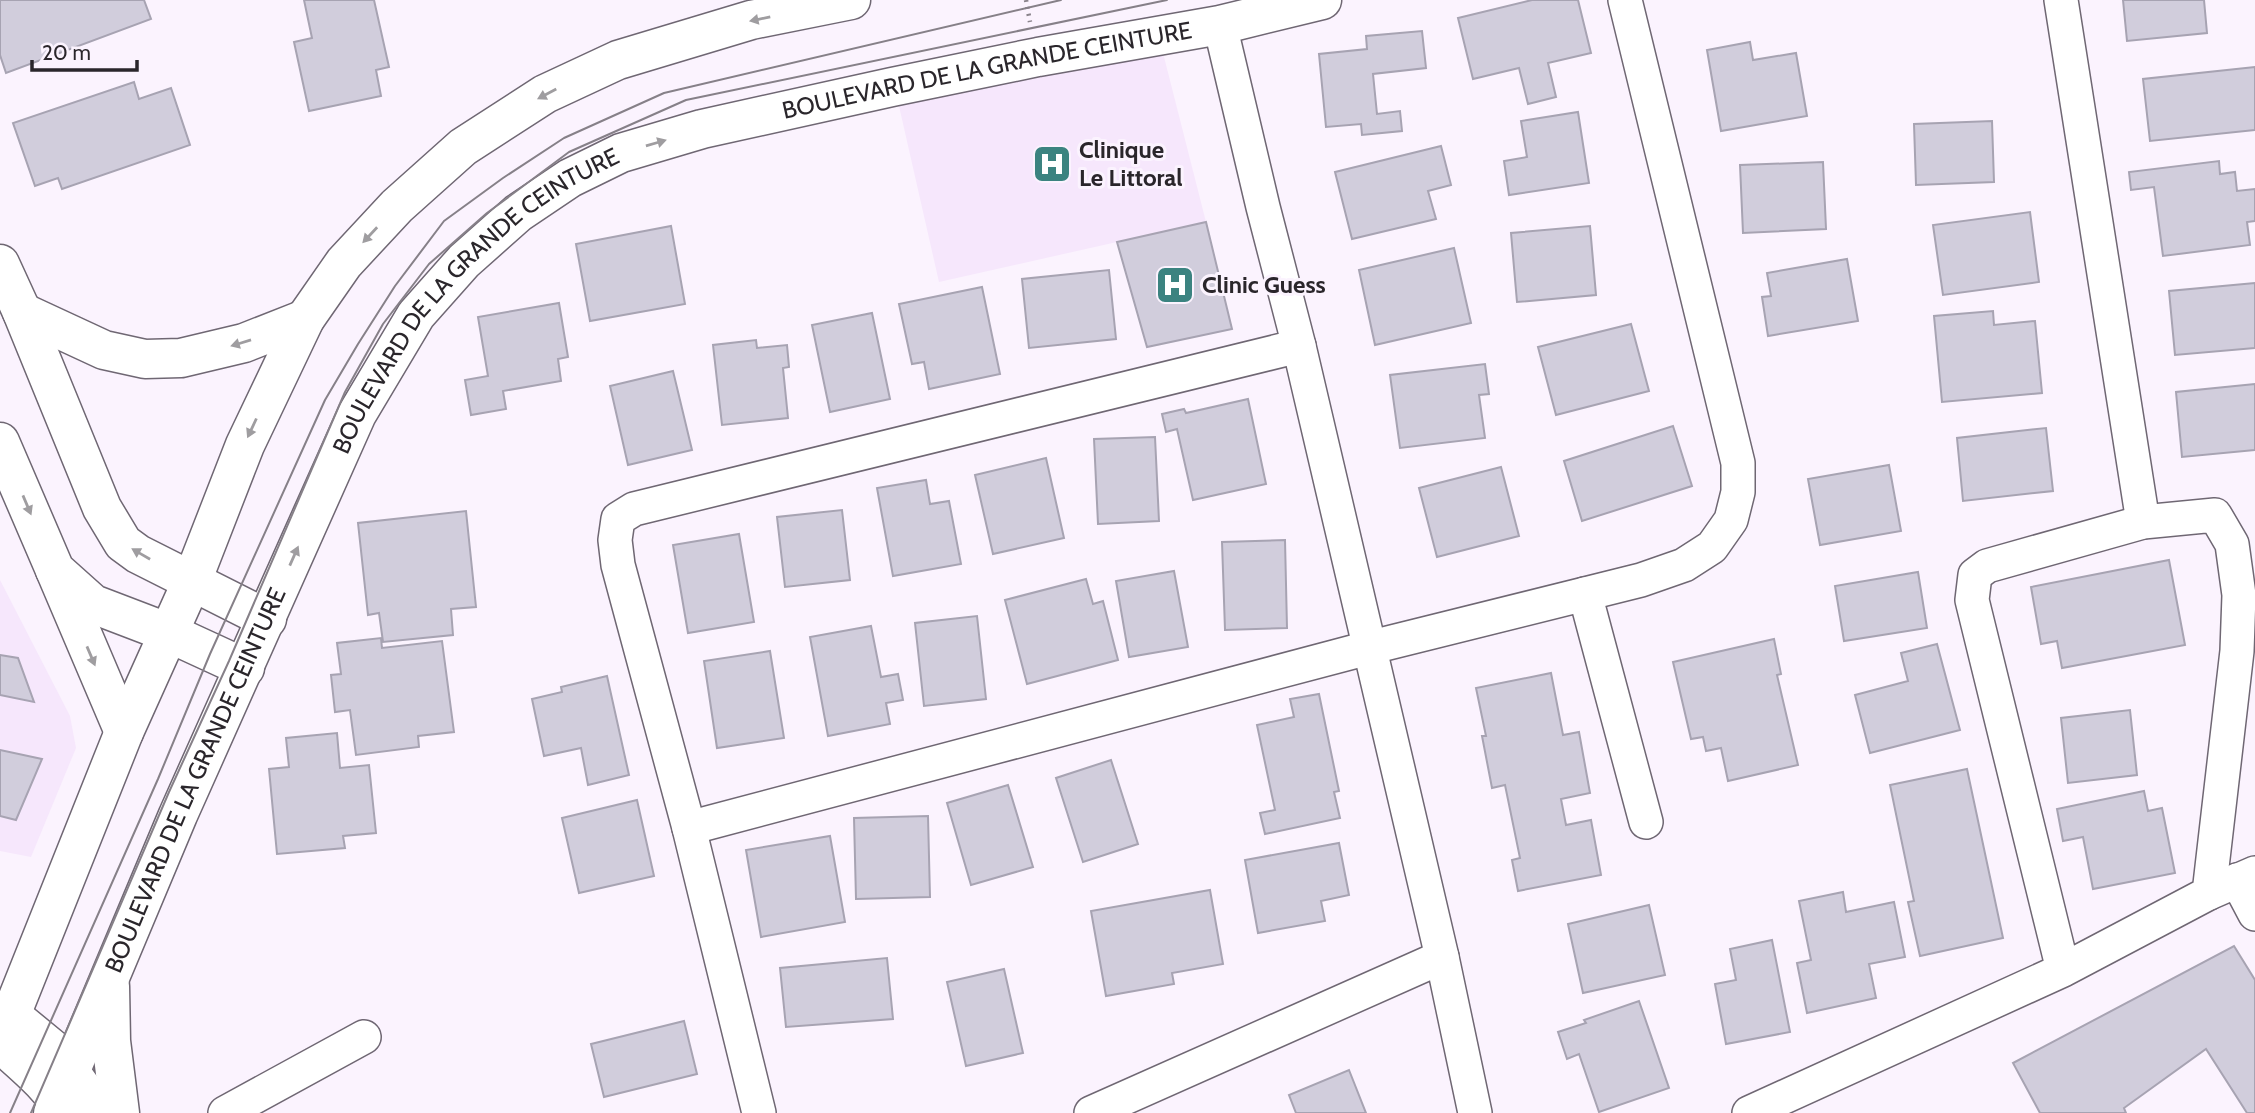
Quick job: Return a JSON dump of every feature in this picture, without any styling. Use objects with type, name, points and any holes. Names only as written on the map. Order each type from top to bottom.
[{"type":"main road","points":[[100,1113],[62,1099],[56,1052],[4,1032],[124,732],[192,581],[245,445],[305,319],[344,263],[397,206],[463,147],[545,94],[631,56],[751,20],[851,0]]},
{"type":"main road","name":"BOULEVARD DE LA GRANDE CEINTURE","points":[[62,1099],[110,974],[178,815],[357,414],[416,315],[464,261],[509,221],[570,178],[621,153],[702,129],[985,68],[1220,25],[1322,0]]},
{"type":"main road","points":[[0,264],[102,508],[123,543],[138,554],[267,619]]},
{"type":"main road","points":[[22,312],[104,350],[145,359],[181,358],[244,343],[305,319]]},
{"type":"main road","points":[[0,442],[124,732]]},
{"type":"main road","points":[[55,570],[93,604],[245,668]]},
{"type":"main road","points":[[110,974],[111,1041],[120,1113]]},
{"type":"street","points":[[690,828],[1368,648],[1641,580],[1684,565],[1712,547],[1731,520],[1738,492],[1738,463],[1625,0]]},
{"type":"street","points":[[2061,0],[2143,522]]},
{"type":"street","points":[[1220,25],[1299,346],[1442,957],[1475,1113]]},
{"type":"street","points":[[759,1113],[690,828],[618,565],[615,540],[618,519],[634,509],[1299,346]]},
{"type":"street","points":[[2063,970],[1972,600],[1975,575],[1987,566],[2143,522],[2215,515],[2232,544],[2239,596],[2234,882],[2255,914]]},
{"type":"street","points":[[1585,594],[1646,822]]},
{"type":"street","points":[[1749,1113],[2063,970],[2234,882]]},
{"type":"street","points":[[1091,1113],[1442,957]]},
{"type":"street","points":[[225,1113],[364,1037]]},
{"type":"shaded area","name":"Clinique Le Littoral","points":[[1162,49],[1206,222],[939,282],[899,106]]},
{"type":"shaded area","points":[[0,580],[70,716],[76,748],[31,857],[0,851]]},
{"type":"building","points":[[0,0],[144,0],[151,19],[6,73],[0,55]]},
{"type":"building","points":[[304,0],[374,0],[389,67],[376,70],[381,96],[309,111],[294,42],[312,38]]},
{"type":"building","points":[[1532,0],[1578,0],[1591,53],[1548,63],[1556,97],[1528,104],[1519,68],[1473,79],[1458,18]]},
{"type":"building","points":[[2123,0],[2204,0],[2207,33],[2127,41]]},
{"type":"building","points":[[1422,31],[1426,68],[1373,74],[1377,114],[1400,111],[1402,131],[1362,135],[1361,124],[1326,127],[1319,54],[1367,49],[1366,36]]},
{"type":"building","points":[[1750,42],[1753,60],[1796,53],[1807,116],[1721,131],[1707,50]]},
{"type":"building","points":[[2255,67],[2255,130],[2150,141],[2143,79]]},
{"type":"building","points":[[134,82],[139,99],[171,88],[190,145],[62,189],[58,178],[35,186],[13,123]]},
{"type":"building","points":[[1578,112],[1589,183],[1509,195],[1504,161],[1527,157],[1521,121]]},
{"type":"building","points":[[1992,121],[1994,182],[1916,185],[1914,124]]},
{"type":"building","points":[[1441,146],[1451,185],[1428,191],[1436,219],[1352,239],[1335,172]]},
{"type":"building","points":[[2219,161],[2220,174],[2235,172],[2237,191],[2255,189],[2255,221],[2247,222],[2250,245],[2163,256],[2154,187],[2131,190],[2129,172]]},
{"type":"building","points":[[1823,162],[1826,229],[1743,233],[1740,165]]},
{"type":"building","points":[[2030,212],[2039,282],[1943,295],[1933,225]]},
{"type":"building","points":[[1206,222],[1232,329],[1147,347],[1117,242]]},
{"type":"building","points":[[671,226],[685,304],[590,321],[576,244]]},
{"type":"building","points":[[1590,226],[1596,295],[1517,302],[1511,233]]},
{"type":"building","points":[[1454,248],[1471,323],[1375,345],[1359,270]]},
{"type":"building","points":[[1847,259],[1858,321],[1768,336],[1762,297],[1771,296],[1767,273]]},
{"type":"building","points":[[1109,270],[1116,339],[1029,348],[1022,279]]},
{"type":"building","points":[[2255,283],[2255,348],[2175,355],[2169,291]]},
{"type":"building","points":[[982,287],[1000,374],[929,389],[924,362],[912,364],[899,304]]},
{"type":"building","points":[[559,303],[568,357],[558,359],[561,381],[503,391],[506,409],[471,415],[465,380],[488,376],[478,317]]},
{"type":"building","points":[[1993,311],[1994,325],[2035,321],[2042,393],[1942,402],[1934,316]]},
{"type":"building","points":[[872,313],[890,399],[830,412],[812,325]]},
{"type":"building","points":[[1631,324],[1649,391],[1556,415],[1538,347]]},
{"type":"building","points":[[756,340],[757,348],[787,345],[789,367],[783,368],[788,418],[722,425],[713,345]]},
{"type":"building","points":[[1485,364],[1489,394],[1479,395],[1485,438],[1400,448],[1390,375]]},
{"type":"building","points":[[673,371],[692,450],[628,465],[610,386]]},
{"type":"building","points":[[2255,384],[2255,450],[2182,457],[2176,392]]},
{"type":"building","points":[[1248,399],[1266,484],[1193,500],[1177,429],[1166,432],[1162,414],[1184,409],[1186,413]]},
{"type":"building","points":[[1673,426],[1692,486],[1582,521],[1564,461]]},
{"type":"building","points":[[2046,428],[2053,491],[1963,501],[1957,438]]},
{"type":"building","points":[[1155,437],[1159,521],[1098,524],[1094,439]]},
{"type":"building","points":[[1046,458],[1064,538],[993,554],[975,475]]},
{"type":"building","points":[[1889,465],[1901,531],[1820,545],[1808,479]]},
{"type":"building","points":[[1501,467],[1519,536],[1437,557],[1419,488]]},
{"type":"building","points":[[926,480],[930,504],[949,501],[961,564],[893,576],[877,488]]},
{"type":"building","points":[[842,510],[850,580],[785,587],[777,517]]},
{"type":"building","points":[[466,511],[476,607],[451,609],[453,635],[383,642],[379,613],[368,615],[358,523]]},
{"type":"building","points":[[739,534],[754,622],[688,633],[673,545]]},
{"type":"building","points":[[1285,540],[1287,628],[1225,630],[1222,542]]},
{"type":"building","points":[[2169,560],[2185,645],[2062,668],[2057,641],[2041,644],[2031,587]]},
{"type":"building","points":[[1174,571],[1188,647],[1129,657],[1116,581]]},
{"type":"building","points":[[1918,572],[1927,628],[1844,641],[1835,586]]},
{"type":"building","points":[[1086,579],[1093,604],[1103,601],[1118,660],[1027,684],[1005,600]]},
{"type":"building","points":[[977,616],[986,699],[924,706],[915,623]]},
{"type":"building","points":[[871,626],[881,677],[898,674],[903,700],[886,703],[890,724],[828,736],[810,637]]},
{"type":"building","points":[[381,638],[382,648],[442,641],[454,732],[418,736],[419,747],[356,755],[350,710],[335,712],[331,675],[341,674],[337,643]]},
{"type":"building","points":[[1774,639],[1781,674],[1777,675],[1798,765],[1728,781],[1721,748],[1706,751],[1703,737],[1691,739],[1673,662]]},
{"type":"building","points":[[1937,644],[1960,730],[1870,753],[1855,695],[1908,681],[1901,653]]},
{"type":"building","points":[[770,651],[784,738],[717,748],[704,661]]},
{"type":"building","points":[[0,655],[18,658],[34,702],[0,695]]},
{"type":"building","points":[[1551,673],[1563,735],[1579,732],[1590,793],[1561,799],[1566,825],[1591,820],[1601,875],[1518,891],[1512,860],[1520,858],[1505,785],[1492,788],[1482,736],[1486,736],[1476,688]]},
{"type":"building","points":[[607,676],[629,775],[588,785],[581,748],[544,756],[532,699],[562,692],[561,687]]},
{"type":"building","points":[[1319,694],[1339,791],[1334,792],[1340,818],[1265,834],[1260,813],[1275,810],[1257,725],[1294,717],[1290,699]]},
{"type":"building","points":[[2130,710],[2137,775],[2068,783],[2061,718]]},
{"type":"building","points":[[337,733],[340,768],[369,765],[376,833],[343,836],[345,848],[277,854],[269,769],[289,767],[286,738]]},
{"type":"building","points":[[0,750],[42,759],[16,820],[0,816]]},
{"type":"building","points":[[1111,760],[1138,844],[1083,862],[1056,778]]},
{"type":"building","points":[[1967,769],[2003,938],[1920,956],[1908,902],[1914,901],[1890,785]]},
{"type":"building","points":[[1008,785],[1033,867],[971,885],[947,803]]},
{"type":"building","points":[[2144,791],[2148,811],[2162,808],[2175,873],[2093,889],[2083,837],[2063,841],[2057,809]]},
{"type":"building","points":[[637,800],[654,876],[579,893],[562,818]]},
{"type":"building","points":[[928,816],[930,897],[856,899],[854,818]]},
{"type":"building","points":[[830,836],[845,922],[761,937],[746,850]]},
{"type":"building","points":[[1339,843],[1349,895],[1321,901],[1325,921],[1258,933],[1245,860]]},
{"type":"building","points":[[1210,890],[1223,964],[1172,973],[1174,984],[1106,996],[1091,911]]},
{"type":"building","points":[[1843,892],[1846,912],[1894,902],[1905,957],[1869,964],[1876,998],[1807,1013],[1797,963],[1811,960],[1799,901]]},
{"type":"building","points":[[1649,905],[1665,975],[1583,993],[1568,924]]},
{"type":"building","points":[[1772,940],[1790,1032],[1726,1044],[1715,984],[1736,980],[1730,949]]},
{"type":"building","points":[[2234,946],[2255,980],[2255,1113],[2247,1113],[2206,1049],[2124,1108],[2126,1113],[2040,1113],[2013,1063]]},
{"type":"building","points":[[887,958],[893,1019],[786,1027],[780,968]]},
{"type":"building","points":[[1004,969],[1023,1053],[966,1066],[947,982]]},
{"type":"building","points":[[1639,1001],[1669,1088],[1599,1112],[1579,1054],[1567,1059],[1558,1032]]},
{"type":"building","points":[[684,1021],[697,1074],[604,1097],[591,1044]]},
{"type":"building","points":[[1349,1070],[1366,1113],[1296,1113],[1289,1095]]},
{"type":"tram line","points":[[10,1113],[158,779],[210,654],[325,400],[395,286],[444,221],[564,138],[664,93],[1061,0]]},
{"type":"tram line","points":[[31,1113],[345,392],[383,324],[429,264],[487,213],[569,152],[686,100],[1167,0]]},
{"type":"place","name":"Clinique Le Littoral","points":[[1052,164]]},
{"type":"place","name":"Clinic Guess","points":[[1175,285]]}]
